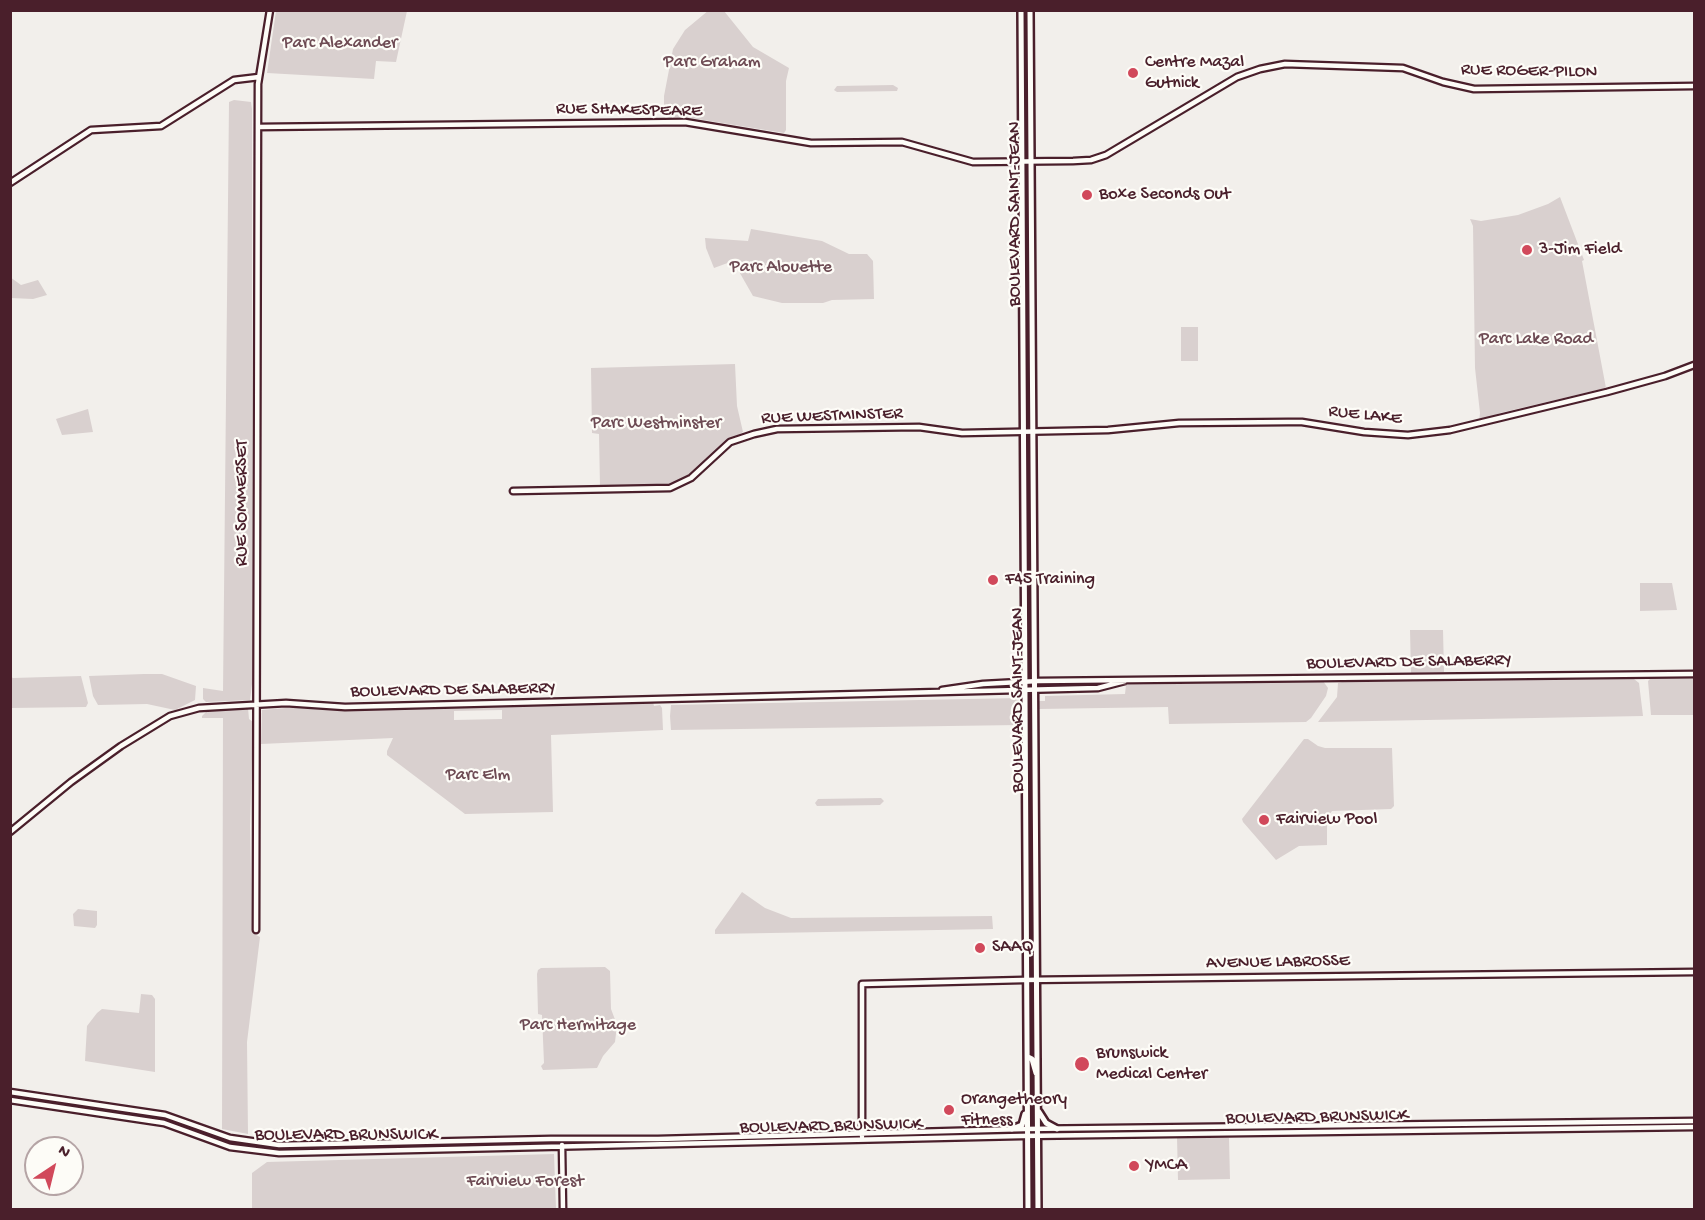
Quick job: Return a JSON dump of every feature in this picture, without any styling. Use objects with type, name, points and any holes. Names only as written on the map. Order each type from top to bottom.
[{"type":"main road","name":"BOULEVARD SAINT-JEAN","points":[[1021,10],[1028,1209]]},
{"type":"main road","name":"BOULEVARD SAINT-JEAN","points":[[1030,10],[1038,1209]]},
{"type":"main road","points":[[1025,532],[1029,534],[1034,548]]},
{"type":"main road","points":[[1028,1057],[1032,1060],[1038,1078]]},
{"type":"main road","points":[[1012,1130],[1024,1121],[1028,1097]]},
{"type":"main road","points":[[1039,1110],[1044,1122],[1057,1129]]},
{"type":"street","name":"RUE SOMMERSET","points":[[256,930],[258,127],[259,77],[270,10]]},
{"type":"street","name":"RUE ROGER-PILON","points":[[1031,161],[1075,161],[1103,157],[1237,77],[1285,64],[1403,68],[1459,87],[1474,89],[1695,86]]},
{"type":"street","points":[[10,183],[91,130],[161,126],[234,80],[259,77]]},
{"type":"street","name":"RUE SHAKESPEARE","points":[[258,127],[685,122],[811,142],[902,142],[973,162],[1031,161]]},
{"type":"street","name":"RUE LAKE","points":[[1024,432],[1117,429],[1177,423],[1295,422],[1364,432],[1408,435],[1450,430],[1607,392],[1695,365]]},
{"type":"street","name":"RUE WESTMINSTER","points":[[513,491],[670,488],[691,478],[730,442],[773,430],[919,427],[962,433],[1024,432]]},
{"type":"street","name":"BOULEVARD DE SALABERRY","points":[[937,692],[983,684],[1026,682],[1695,674]]},
{"type":"street","name":"BOULEVARD DE SALABERRY","points":[[10,832],[82,773],[121,746],[165,719],[200,708],[286,703],[321,707],[353,707],[1098,688],[1125,681]]},
{"type":"street","name":"AVENUE LABROSSE","points":[[862,1136],[862,984],[1695,972]]},
{"type":"street","name":"BOULEVARD BRUNSWICK","points":[[10,1092],[165,1114],[230,1138],[273,1145],[1028,1133],[1039,1129],[1695,1127]]},
{"type":"street","name":"BOULEVARD BRUNSWICK","points":[[10,1100],[164,1123],[226,1145],[268,1153],[562,1147],[1012,1130],[1039,1136],[1695,1121]]},
{"type":"street","points":[[561,1139],[563,1209]]},
{"type":"green space","name":"Parc Graham","points":[[709,10],[724,11],[753,47],[789,68],[786,81],[786,130],[784,133],[664,115],[664,96],[673,49],[685,30]]},
{"type":"green space","name":"Parc Alexander","points":[[276,11],[407,11],[396,62],[376,61],[374,79],[267,73]]},
{"type":"green space","points":[[893,85],[898,88],[897,91],[837,92],[834,90],[837,86]]},
{"type":"green space","points":[[234,100],[251,102],[252,109],[252,684],[250,700],[206,702],[203,699],[203,688],[223,691],[229,102]]},
{"type":"green space","name":"Parc Lake Road","points":[[1560,197],[1584,260],[1582,261],[1606,388],[1500,413],[1479,422],[1475,368],[1473,226],[1470,219],[1481,221],[1518,215]]},
{"type":"green space","points":[[1026,210],[1029,238],[1029,382],[1027,361]]},
{"type":"green space","name":"Parc Alouette","points":[[751,229],[822,241],[849,254],[867,254],[873,261],[874,299],[782,303],[753,296],[733,261],[714,268],[706,248],[705,238],[748,241]]},
{"type":"green space","points":[[10,277],[21,285],[38,280],[47,295],[33,299],[11,298]]},
{"type":"green space","points":[[1181,327],[1198,327],[1198,361],[1181,361]]},
{"type":"green space","name":"Parc Westminster","points":[[735,364],[737,406],[743,432],[724,444],[685,478],[673,485],[667,487],[600,487],[599,434],[592,433],[591,368]]},
{"type":"green space","points":[[88,409],[93,432],[62,435],[56,419]]},
{"type":"green space","points":[[1640,583],[1672,583],[1677,610],[1640,611]]},
{"type":"green space","points":[[1410,630],[1443,630],[1444,672],[1411,673]]},
{"type":"green space","points":[[162,674],[196,686],[195,700],[175,710],[147,704],[98,705],[93,696],[89,676]]},
{"type":"green space","points":[[81,676],[88,703],[86,707],[11,708],[11,677]]},
{"type":"green space","points":[[1694,677],[1694,715],[1651,715],[1648,681],[1651,678]]},
{"type":"green space","points":[[1634,679],[1639,683],[1643,716],[1318,722],[1337,697],[1338,683],[1342,682]]},
{"type":"green space","points":[[1323,681],[1328,688],[1326,696],[1306,722],[1169,724],[1168,707],[1039,709],[1039,701],[1045,701],[1045,696],[1125,694],[1126,685]]},
{"type":"green space","points":[[1019,698],[1018,725],[671,730],[671,705]]},
{"type":"green space","name":"Parc Elm","points":[[653,702],[654,706],[660,705],[662,708],[663,730],[551,735],[553,812],[465,814],[387,755],[393,738],[261,744],[262,710],[298,707],[325,710]],"holes":[[[502,710],[502,719],[454,720],[454,711]]]},
{"type":"green space","points":[[240,708],[245,710],[248,708],[249,719],[253,722],[250,826],[252,933],[260,937],[247,1042],[248,1134],[222,1129],[223,718],[202,718],[207,711]]},
{"type":"green space","points":[[1304,739],[1325,748],[1392,748],[1394,806],[1391,809],[1332,811],[1327,818],[1327,845],[1299,846],[1276,860],[1242,819]]},
{"type":"green space","points":[[881,798],[884,801],[880,805],[817,806],[815,803],[818,799]]},
{"type":"green space","points":[[742,892],[765,908],[791,918],[992,916],[993,929],[715,934],[715,930]]},
{"type":"green space","points":[[78,909],[97,911],[95,928],[74,926],[73,914]]},
{"type":"green space","name":"Parc Hermitage","points":[[605,967],[610,971],[611,1009],[617,1025],[615,1042],[603,1056],[597,1068],[543,1070],[541,1066],[544,1063],[542,1015],[538,1014],[538,970],[541,968]]},
{"type":"green space","points":[[141,994],[152,995],[155,999],[155,1072],[85,1061],[87,1026],[97,1013],[102,1009],[139,1013]]},
{"type":"green space","points":[[1177,1137],[1229,1138],[1230,1179],[1178,1180]]},
{"type":"green space","name":"Fairview Forest","points":[[554,1154],[556,1209],[252,1209],[252,1173],[267,1162]]},
{"type":"place","name":"Centre Mazal Gutnick","points":[[1133,73]]},
{"type":"place","name":"Boxe Seconds Out","points":[[1087,195]]},
{"type":"place","name":"3-Jim Field","points":[[1527,250]]},
{"type":"place","name":"F45 Training","points":[[993,580]]},
{"type":"place","name":"Fairview Pool","points":[[1264,820]]},
{"type":"place","name":"SAAQ","points":[[980,948]]},
{"type":"place","name":"Brunswick Medical Center","points":[[1082,1064]]},
{"type":"place","name":"Orangetheory Fitness","points":[[949,1110]]},
{"type":"place","name":"YMCA","points":[[1134,1166]]}]
